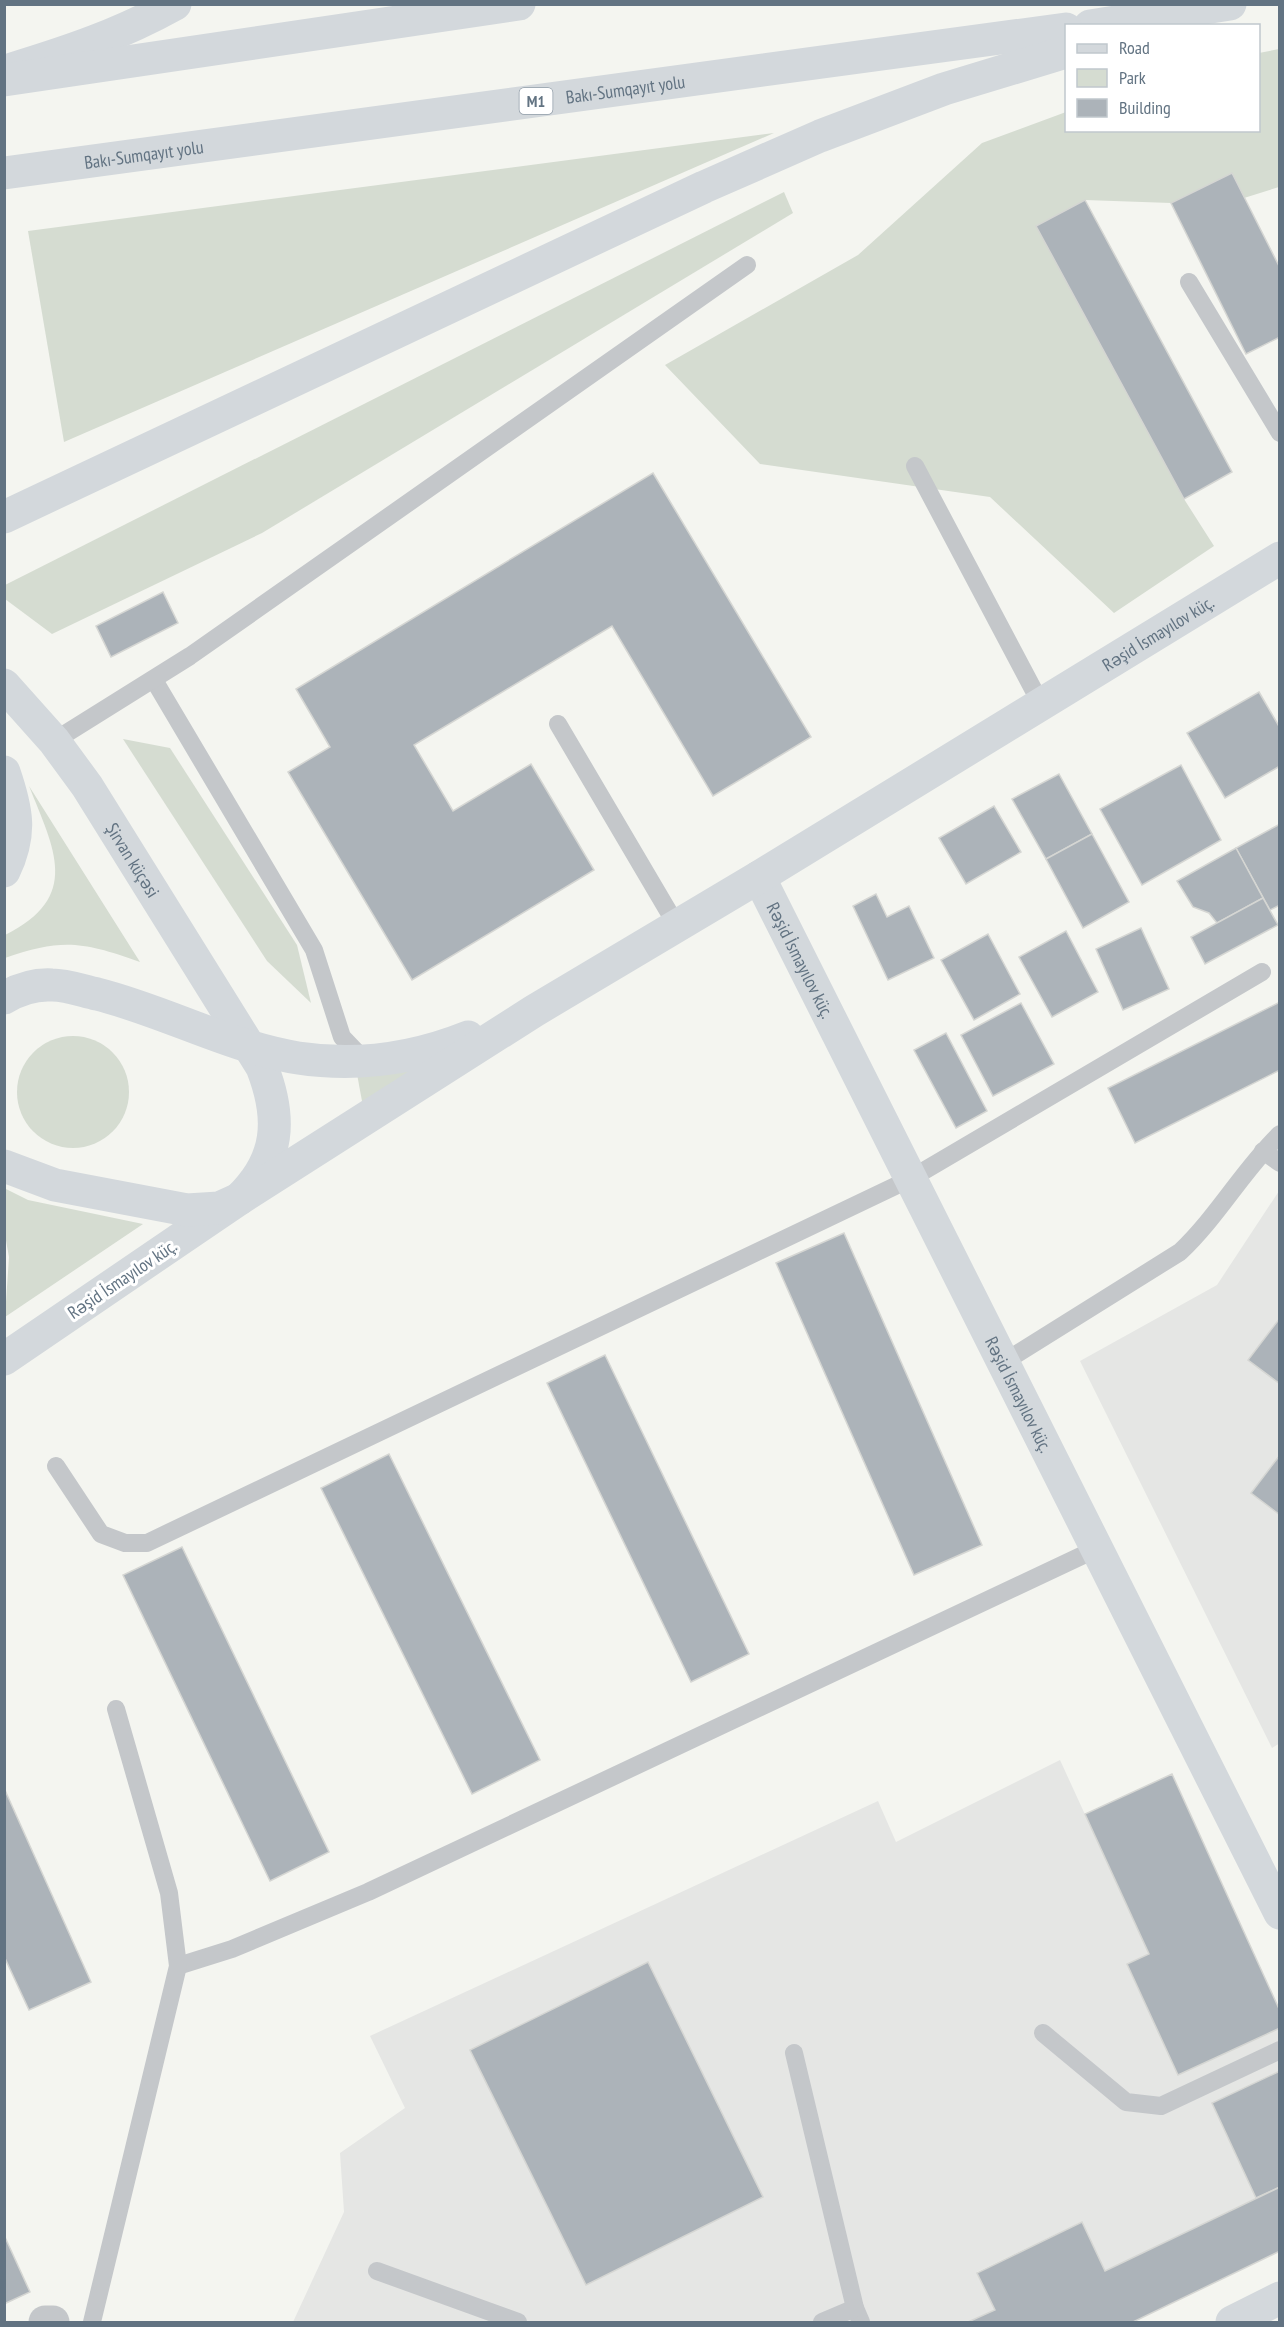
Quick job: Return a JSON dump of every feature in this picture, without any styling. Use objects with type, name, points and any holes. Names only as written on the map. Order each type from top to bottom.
[{"type":"main road","points":[[4,71],[94,44],[131,29],[175,4]]},
{"type":"main road","points":[[4,80],[519,4]]},
{"type":"main road","points":[[1103,24],[1216,7]]},
{"type":"main road","points":[[1159,24],[1216,7]]},
{"type":"main road","name":"Bakı-Sumqayıt yolu","points":[[4,173],[1065,29]]},
{"type":"main road","points":[[4,517],[704,187],[820,136],[945,89],[1065,52]]},
{"type":"main road","name":"Rəşid İsmayılov küç.","points":[[534,1011],[759,877],[1280,558]]},
{"type":"main road","name":"Şirvan küçəsi","points":[[4,685],[54,741],[87,786],[262,1067],[270,1089],[275,1128],[267,1162],[252,1187],[239,1199]]},
{"type":"main road","points":[[4,772],[15,803],[17,829],[14,851],[4,871]]},
{"type":"main road","name":"Rəşid İsmayılov küç.","points":[[759,877],[1280,1913]]},
{"type":"main road","points":[[4,998],[25,987],[52,984],[124,1001],[248,1044],[298,1058],[366,1062],[430,1052],[534,1011]]},
{"type":"main road","points":[[4,1166],[55,1185],[187,1210],[219,1208],[239,1199],[534,1011]]},
{"type":"main road","name":"Rəşid İsmayılov küç.","points":[[4,1359],[239,1199]]},
{"type":"main road","points":[[1232,2322],[1280,2298]]},
{"type":"street","points":[[45,2322],[53,2322]]},
{"type":"lane","points":[[54,741],[154,680],[747,265]]},
{"type":"lane","points":[[1189,282],[1280,433]]},
{"type":"lane","points":[[915,466],[1041,704]]},
{"type":"lane","points":[[154,680],[314,950],[342,1037],[366,1062]]},
{"type":"lane","points":[[558,724],[677,926]]},
{"type":"lane","points":[[56,1466],[102,1534],[125,1543],[147,1543],[910,1179],[1262,972]]},
{"type":"lane","points":[[1004,1362],[1180,1252],[1203,1230],[1263,1151],[1280,1134]]},
{"type":"lane","points":[[1263,1151],[1280,1163]]},
{"type":"lane","points":[[178,1966],[232,1949],[368,1892],[1096,1549]]},
{"type":"lane","points":[[92,2322],[178,1966],[169,1893],[116,1709]]},
{"type":"lane","points":[[1043,2033],[1126,2102],[1161,2106],[1280,2050]]},
{"type":"lane","points":[[795,2053],[858,2315],[822,2322]]},
{"type":"lane","points":[[377,2271],[518,2322]]},
{"type":"shaded area","points":[[1279,1191],[1280,1743],[1272,1748],[1080,1361],[1217,1285]]},
{"type":"shaded area","points":[[1060,1760],[1149,1954],[1127,1965],[1178,2074],[1279,2028],[1279,2071],[1212,2103],[1256,2198],[1105,2271],[1081,2222],[977,2272],[995,2310],[968,2322],[293,2322],[344,2212],[340,2153],[405,2108],[370,2036],[878,1801],[896,1842]]},
{"type":"green space","points":[[1279,49],[1279,187],[1244,198],[1232,173],[1171,203],[1085,200],[1036,226],[1184,499],[1214,546],[1114,613],[990,497],[760,464],[665,365],[858,255],[982,143],[1065,112],[1065,132],[1260,132],[1260,53]]},
{"type":"green space","points":[[774,133],[64,442],[28,231]]},
{"type":"green space","points":[[784,192],[793,213],[262,533],[52,634],[5,599],[5,585]]},
{"type":"green space","points":[[123,739],[170,748],[297,945],[311,1003],[267,961]]},
{"type":"green space","points":[[29,786],[140,962],[103,950],[73,945],[43,947],[5,958],[5,935],[29,920],[45,905],[53,888],[55,870],[53,851]]},
{"type":"green space","points":[[73,1036],[94,1040],[112,1053],[125,1071],[129,1092],[125,1113],[112,1131],[94,1144],[73,1148],[52,1144],[34,1131],[21,1113],[17,1092],[21,1071],[34,1053],[52,1040]]},
{"type":"green space","points":[[472,1048],[364,1112],[357,1074]]},
{"type":"green space","points":[[4,1188],[28,1200],[143,1224],[5,1317],[9,1257],[5,1235]]},
{"type":"building","points":[[1232,173],[1280,268],[1280,337],[1246,354],[1171,203]]},
{"type":"building","points":[[1085,200],[1232,472],[1184,499],[1036,226]]},
{"type":"building","points":[[653,473],[811,737],[713,796],[612,626],[414,745],[453,811],[531,764],[594,870],[412,980],[288,772],[330,747],[296,689]]},
{"type":"building","points":[[163,592],[178,623],[111,657],[96,626]]},
{"type":"building","points":[[1259,692],[1280,728],[1280,766],[1225,798],[1187,733]]},
{"type":"building","points":[[1181,765],[1221,840],[1142,885],[1100,809]]},
{"type":"building","points":[[1059,774],[1092,834],[1046,859],[1012,799]]},
{"type":"building","points":[[994,806],[1021,852],[966,884],[939,838]]},
{"type":"building","points":[[1280,824],[1280,905],[1270,910],[1236,848]]},
{"type":"building","points":[[1092,834],[1129,902],[1083,928],[1046,859]]},
{"type":"building","points":[[1236,848],[1263,898],[1217,923],[1209,913],[1193,907],[1177,881]]},
{"type":"building","points":[[876,894],[887,917],[909,906],[934,958],[888,980],[853,906]]},
{"type":"building","points":[[1263,898],[1278,925],[1205,964],[1191,937]]},
{"type":"building","points":[[1141,928],[1169,989],[1123,1010],[1096,949]]},
{"type":"building","points":[[1066,931],[1098,992],[1052,1017],[1019,957]]},
{"type":"building","points":[[988,934],[1020,994],[974,1020],[941,960]]},
{"type":"building","points":[[1280,1002],[1280,1070],[1135,1143],[1108,1088]]},
{"type":"building","points":[[1021,1003],[1054,1064],[993,1096],[961,1035]]},
{"type":"building","points":[[946,1033],[987,1111],[956,1128],[914,1050]]},
{"type":"building","points":[[844,1233],[982,1545],[914,1575],[776,1263]]},
{"type":"building","points":[[1280,1318],[1280,1384],[1248,1360]]},
{"type":"building","points":[[605,1355],[749,1654],[691,1682],[547,1383]]},
{"type":"building","points":[[389,1454],[540,1760],[472,1794],[321,1488]]},
{"type":"building","points":[[1280,1455],[1280,1515],[1251,1493]]},
{"type":"building","points":[[182,1547],[329,1852],[270,1881],[123,1575]]},
{"type":"building","points":[[1172,1774],[1280,2011],[1280,2028],[1178,2075],[1127,1964],[1149,1954],[1085,1814]]},
{"type":"building","points":[[4,1788],[91,1982],[29,2010],[4,1956]]},
{"type":"building","points":[[648,1962],[763,2197],[586,2285],[470,2050]]},
{"type":"building","points":[[1280,2071],[1280,2187],[1256,2198],[1212,2103]]},
{"type":"building","points":[[1280,2187],[1280,2251],[1133,2322],[968,2322],[995,2310],[977,2273],[1082,2222],[1105,2271]]},
{"type":"building","points":[[4,2235],[30,2292],[4,2304]]}]
